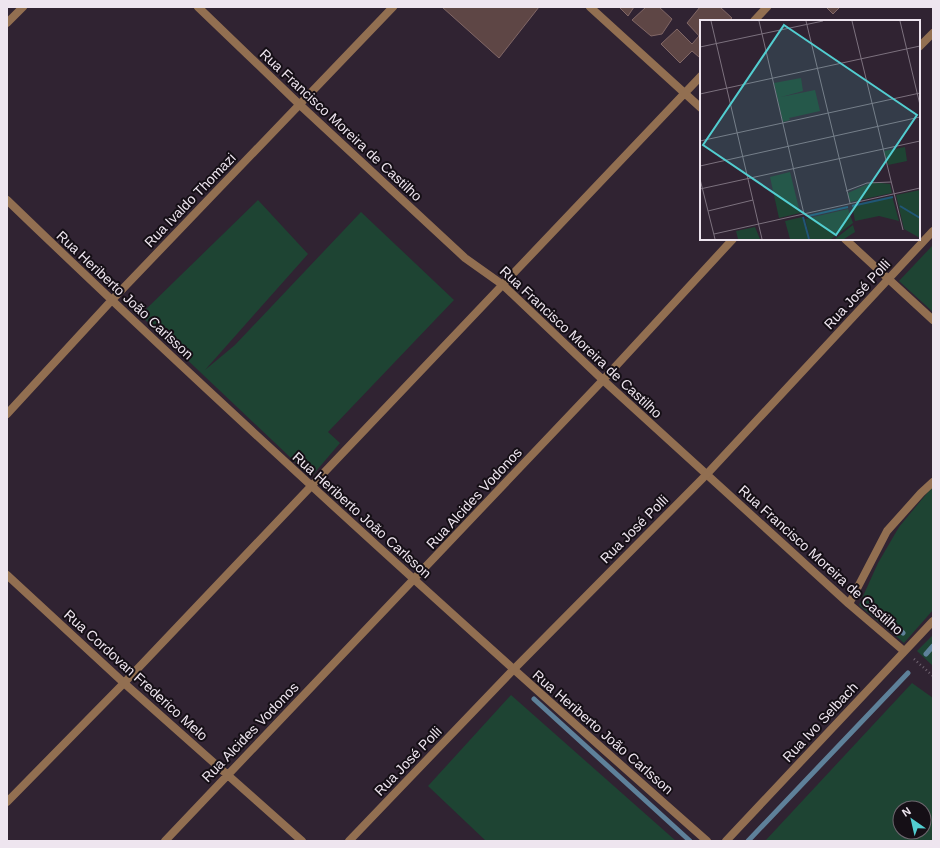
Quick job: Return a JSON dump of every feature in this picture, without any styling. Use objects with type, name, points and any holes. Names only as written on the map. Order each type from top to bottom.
[{"type":"street","points":[[7,23],[23,7]]},
{"type":"street","name":"Rua Francisco Moreira de Castilho","points":[[198,7],[300,105],[465,258],[503,284],[603,380],[706,475],[849,604],[904,651]]},
{"type":"street","name":"Rua Ivaldo Thomazi","points":[[7,414],[111,301],[393,7]]},
{"type":"street","points":[[590,7],[700,107]]},
{"type":"street","points":[[755,20],[768,7]]},
{"type":"street","points":[[920,46],[933,33]]},
{"type":"street","points":[[7,802],[124,683],[700,77]]},
{"type":"street","name":"Rua Heriberto João Carlsson","points":[[7,200],[111,301],[311,487],[513,670],[707,841]]},
{"type":"street","name":"Rua José Polli","points":[[349,841],[513,670],[706,475],[933,232]]},
{"type":"street","name":"Rua Alcides Vodonos","points":[[164,841],[414,580],[603,380],[732,240]]},
{"type":"street","points":[[846,240],[933,320]]},
{"type":"street","points":[[849,604],[888,531],[921,493],[933,482]]},
{"type":"street","name":"Rua Cordovan Frederico Melo","points":[[7,575],[124,683],[302,841]]},
{"type":"street","name":"Rua Ivo Selbach","points":[[726,841],[933,621]]},
{"type":"path","name":"Rua Francisco Moreira de Castilho","points":[[904,651],[933,676]]},
{"type":"green space","points":[[258,200],[308,254],[205,370],[235,345],[361,212],[454,300],[328,432],[340,443],[311,477],[140,315]]},
{"type":"green space","points":[[933,245],[933,312],[899,281]]},
{"type":"green space","points":[[933,486],[933,610],[904,643],[859,605],[878,563],[899,527]]},
{"type":"green space","points":[[933,635],[933,666],[917,651]]},
{"type":"green space","points":[[912,683],[933,698],[933,841],[765,841]]},
{"type":"green space","points":[[511,695],[676,841],[486,841],[428,786]]},
{"type":"building","points":[[442,7],[539,7],[499,58]]},
{"type":"building","points":[[619,7],[634,7],[628,16]]},
{"type":"building","points":[[646,7],[659,7],[672,19],[662,34],[651,36],[632,20]]},
{"type":"building","points":[[700,7],[720,7],[732,18],[729,20],[700,20],[700,37],[687,23]]},
{"type":"building","points":[[826,7],[840,7],[833,14]]},
{"type":"building","points":[[677,29],[692,44],[699,36],[700,56],[692,51],[680,63],[661,44]]},
{"type":"waterway","points":[[871,605],[903,633]]},
{"type":"waterway","points":[[926,654],[933,646]]},
{"type":"waterway","points":[[748,841],[908,673]]},
{"type":"waterway","points":[[534,699],[690,841]]}]
